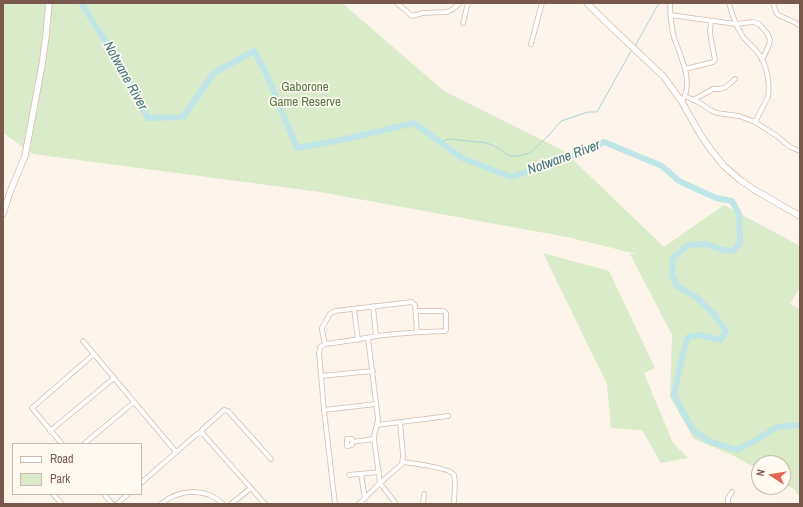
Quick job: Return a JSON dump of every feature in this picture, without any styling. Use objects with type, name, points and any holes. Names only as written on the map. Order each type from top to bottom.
[{"type":"street","points":[[3,214],[10,192],[25,156],[42,65],[49,3]]},
{"type":"street","points":[[397,3],[412,16],[424,13],[447,12],[460,3]]},
{"type":"street","points":[[463,23],[468,3]]},
{"type":"street","points":[[531,44],[542,3]]},
{"type":"street","points":[[587,3],[664,78],[682,102],[700,134],[724,166],[753,189],[800,216]]},
{"type":"street","points":[[670,3],[673,33],[686,73],[687,82],[685,96],[682,102]]},
{"type":"street","points":[[729,3],[736,24],[744,39],[758,52],[768,75],[768,97],[755,122]]},
{"type":"street","points":[[773,3],[778,15],[800,26]]},
{"type":"street","points":[[670,15],[736,24],[756,23],[763,27],[770,40],[770,45],[762,60]]},
{"type":"street","points":[[685,69],[713,62],[714,60],[710,39],[711,21]]},
{"type":"street","points":[[693,100],[713,89],[726,87],[735,79]]},
{"type":"street","points":[[685,96],[712,111],[739,116],[755,122],[777,136],[790,147],[800,151]]},
{"type":"street","points":[[325,344],[322,330],[323,325],[330,314],[335,311],[354,308],[412,302],[415,305],[417,332]]},
{"type":"street","points":[[373,306],[376,336]]},
{"type":"street","points":[[354,308],[358,340]]},
{"type":"street","points":[[335,504],[324,410],[319,349],[325,344],[376,336],[445,331],[446,313],[443,310],[416,311]]},
{"type":"street","points":[[368,338],[376,404],[377,425],[374,439],[380,483],[396,504]]},
{"type":"street","points":[[83,341],[176,452]]},
{"type":"street","points":[[61,443],[32,408],[94,354]]},
{"type":"street","points":[[322,376],[373,371]]},
{"type":"street","points":[[50,431],[114,378]]},
{"type":"street","points":[[85,443],[134,402]]},
{"type":"street","points":[[324,410],[376,404]]},
{"type":"street","points":[[142,482],[200,433],[223,411],[228,411],[271,459]]},
{"type":"street","points":[[377,425],[448,416]]},
{"type":"street","points":[[360,504],[403,462],[404,455],[400,422]]},
{"type":"street","points":[[200,433],[203,434],[265,504]]},
{"type":"street","points":[[352,442],[374,439]]},
{"type":"street","points":[[403,462],[435,467],[452,472],[454,476],[454,504]]},
{"type":"street","points":[[348,476],[379,472]]},
{"type":"street","points":[[361,474],[365,499]]},
{"type":"street","points":[[231,504],[251,488]]},
{"type":"street","points":[[161,504],[180,493],[191,492],[201,492],[211,495],[220,500],[223,504]]},
{"type":"street","points":[[728,504],[728,498],[732,492]]},
{"type":"street","points":[[423,504],[424,494]]},
{"type":"street","points":[[54,495],[62,504]]},
{"type":"street","points":[[105,495],[112,504]]},
{"type":"street","points":[[117,504],[127,495]]},
{"type":"green space","name":"Gaborone Game Reserve","points":[[3,3],[342,3],[444,91],[564,151],[664,247],[724,205],[800,246],[800,287],[790,304],[800,309],[800,498],[795,490],[791,488],[791,455],[751,455],[751,466],[734,456],[694,439],[670,397],[672,335],[630,254],[637,254],[567,237],[320,192],[33,154],[3,133]]},
{"type":"green space","points":[[543,253],[609,271],[655,368],[644,373],[673,443],[688,458],[661,463],[642,430],[611,428],[607,384]]},
{"type":"waterway","name":"Notwane River","points":[[81,3],[119,62],[148,118],[183,117],[214,73],[254,51],[266,73],[297,148],[346,139],[414,123],[462,158],[511,177],[587,151],[604,142],[662,166],[679,181],[716,198],[732,201],[739,214],[740,243],[733,251],[723,250],[706,244],[688,245],[673,258],[672,275],[677,286],[696,297],[714,314],[726,331],[720,340],[700,335],[688,337],[674,395],[693,430],[709,441],[736,450],[751,443],[777,427],[800,425]]},
{"type":"waterway","points":[[635,46],[659,3]]},
{"type":"waterway","points":[[439,142],[449,139],[487,143],[510,156],[530,153],[561,121],[588,112],[597,112],[631,51]]}]
